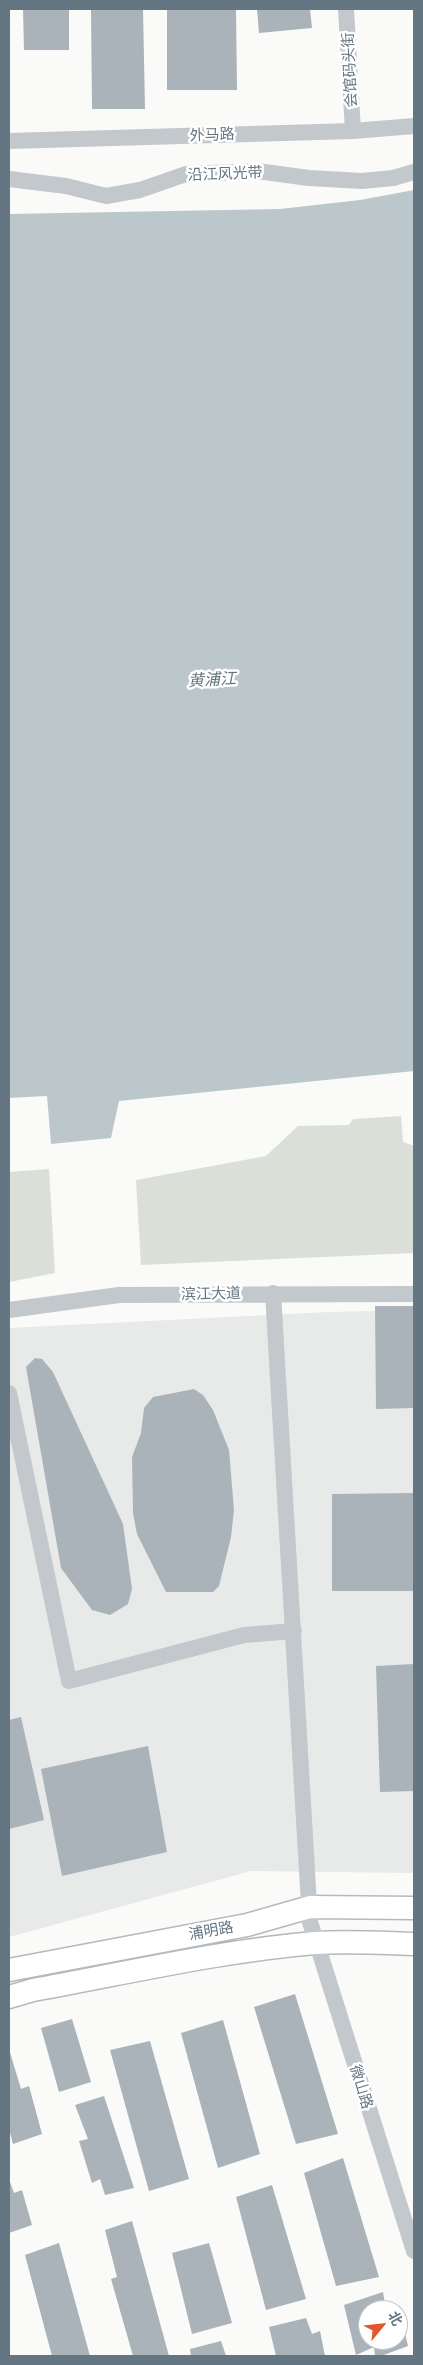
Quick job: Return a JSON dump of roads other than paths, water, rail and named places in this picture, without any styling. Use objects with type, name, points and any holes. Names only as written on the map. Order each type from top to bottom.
[{"type":"main road","name":"浦明路","points":[[9,1970],[247,1924],[312,1924],[414,1908]]},
{"type":"main road","name":"浦明路","points":[[9,1998],[33,1990],[249,1950],[312,1924],[364,1942],[414,1944]]},
{"type":"street","name":"会馆码头街","points":[[346,9],[353,130]]},
{"type":"street","name":"外马路","points":[[9,141],[353,130],[414,126]]},
{"type":"street","name":"沿江风光带","points":[[9,179],[66,186],[106,196],[140,190],[186,174],[256,171],[309,178],[362,181],[393,178],[414,172]]},
{"type":"street","name":"微山路","points":[[273,1293],[312,1924],[371,2120],[414,2251]]},
{"type":"street","name":"滨江大道","points":[[9,1310],[119,1295],[414,1294]]},
{"type":"street","points":[[9,1393],[69,1681],[244,1635],[294,1631]]},
{"type":"water","name":"黄浦江","points":[[414,190],[414,1071],[119,1101],[111,1138],[51,1144],[47,1096],[9,1098],[9,214],[280,209],[360,200]]}]
